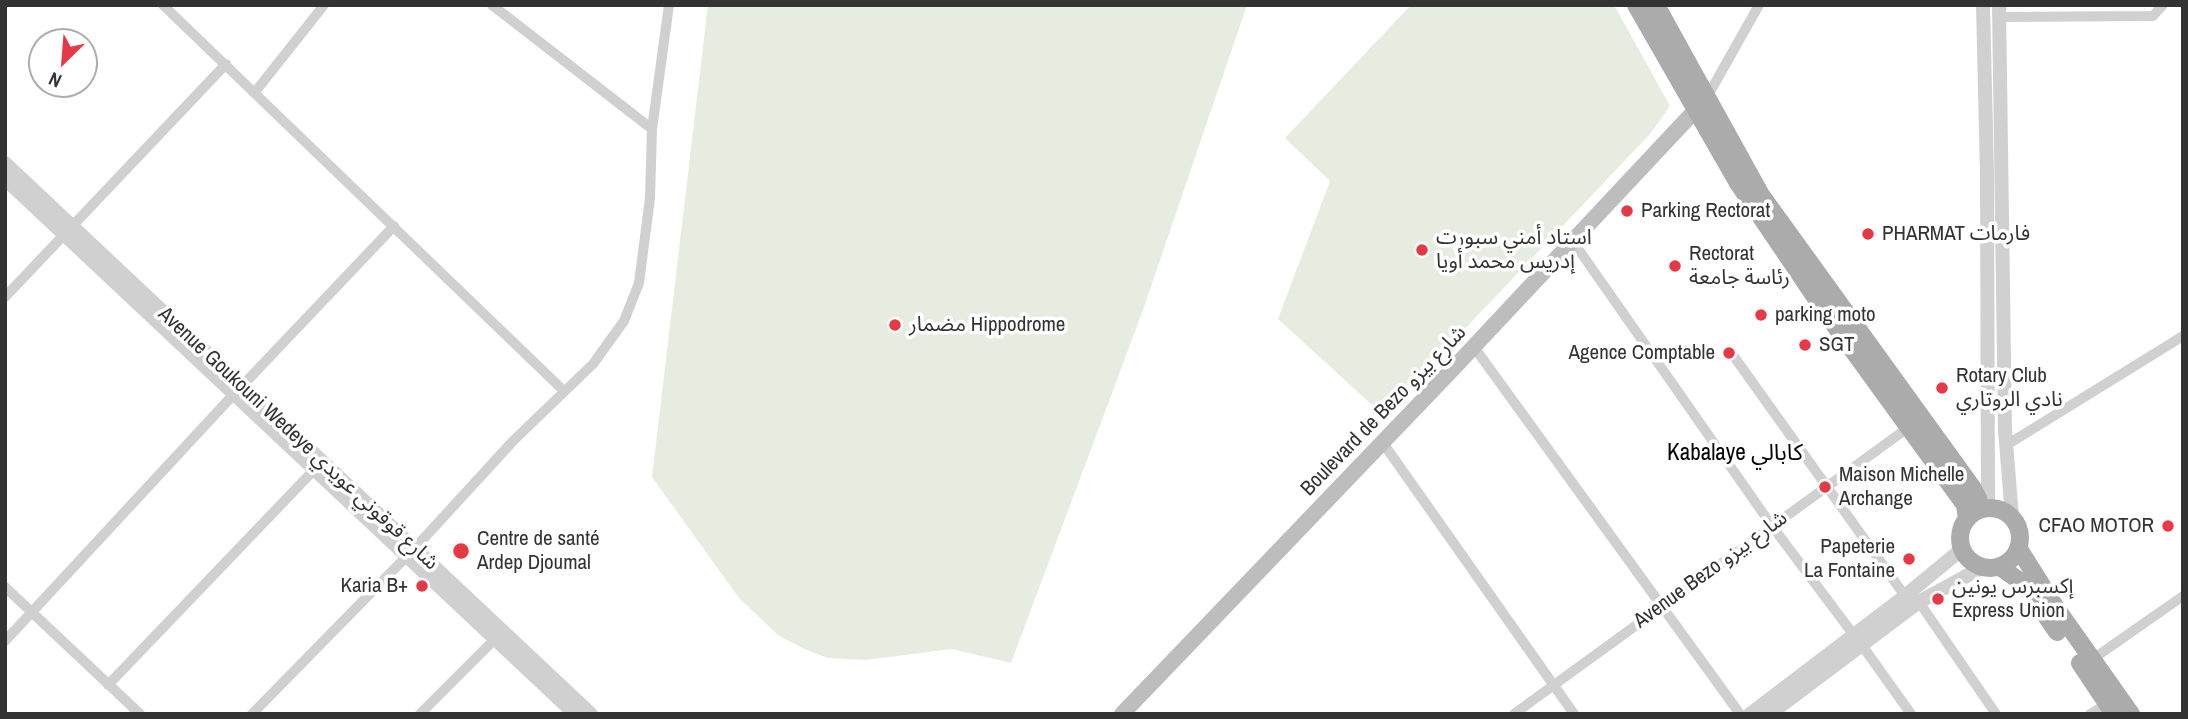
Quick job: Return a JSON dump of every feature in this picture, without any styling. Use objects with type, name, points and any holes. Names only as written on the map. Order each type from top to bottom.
[{"type":"main road","points":[[1636,5],[1761,195],[1972,487],[1978,498],[1978,512],[1961,533],[1962,549],[1967,557],[2024,584],[2087,663]]},
{"type":"main road","points":[[1656,5],[1701,105],[1828,316],[1965,505],[1978,512],[1996,509],[2012,517],[2020,532],[2019,549],[2014,557],[1992,567]]},
{"type":"main road","name":"Boulevard de Bezo شارع بيزو","points":[[1122,714],[1474,347],[1701,105]]},
{"type":"main road","points":[[2019,549],[2113,705],[2131,714]]},
{"type":"street","points":[[163,5],[564,390]]},
{"type":"street","points":[[255,92],[324,5]]},
{"type":"street","points":[[492,5],[652,129]]},
{"type":"street","points":[[252,714],[609,344],[624,321],[639,283],[650,198],[652,129],[669,5]]},
{"type":"street","points":[[1701,105],[1759,5]]},
{"type":"street","points":[[1978,512],[1988,188],[1983,5]]},
{"type":"street","points":[[2012,517],[2005,446],[1997,9],[2153,16],[2162,5]]},
{"type":"street","points":[[5,297],[226,64]]},
{"type":"street","name":"Avenue Goukouni Wedeye شارع قوقوني عويدي","points":[[5,163],[68,230],[238,390],[411,552],[591,714]]},
{"type":"street","name":"Avenue Goukouni Wedeye شارع قوقوني عويدي","points":[[5,179],[68,230]]},
{"type":"street","points":[[5,641],[394,226]]},
{"type":"street","points":[[1572,240],[1772,526],[1911,714]]},
{"type":"street","points":[[2005,446],[2183,336]]},
{"type":"street","points":[[1474,347],[1740,714]]},
{"type":"street","points":[[1735,358],[1905,596]]},
{"type":"street","name":"Avenue Goukouni Wedeye شارع قوقوني عويدي","points":[[238,390],[314,470],[411,552],[495,639],[575,714]]},
{"type":"street","name":"Avenue Bezo شارع بيزو","points":[[1514,714],[1909,427]]},
{"type":"street","points":[[1382,443],[1574,714]]},
{"type":"street","points":[[108,685],[314,470]]},
{"type":"street","points":[[1770,714],[1962,549]]},
{"type":"street","points":[[1750,714],[1857,639],[1919,602],[1992,567]]},
{"type":"street","points":[[5,587],[140,714]]},
{"type":"street","points":[[2087,663],[2183,596]]},
{"type":"street","points":[[1919,602],[1996,714]]},
{"type":"street","points":[[420,714],[495,639]]},
{"type":"street","points":[[2090,714],[2113,705]]},
{"type":"shaded area","name":"مضمار Hippodrome","points":[[708,5],[1247,5],[1143,310],[1011,663],[952,649],[866,660],[828,658],[804,649],[778,635],[739,598],[652,477]]},
{"type":"shaded area","name":"استاد أمني سبورت إدريس محمد أويا","points":[[1411,5],[1614,5],[1670,106],[1650,134],[1383,415],[1278,319],[1330,181],[1285,138]]},
{"type":"place","name":"Parking Rectorat","points":[[1627,211]]},
{"type":"place","name":"PHARMAT فارمات","points":[[1868,234]]},
{"type":"place","name":"استاد أمني سبورت إدريس محمد أويا","points":[[1422,250]]},
{"type":"place","name":"Rectorat رئاسة جامعة","points":[[1675,266]]},
{"type":"place","name":"parking moto","points":[[1761,315]]},
{"type":"place","name":"مضمار Hippodrome","points":[[895,325]]},
{"type":"place","name":"SGT","points":[[1805,345]]},
{"type":"place","name":"Agence Comptable","points":[[1729,353]]},
{"type":"place","name":"Rotary Club نادي الروتاري","points":[[1942,388]]},
{"type":"place","name":"Maison Michelle Archange","points":[[1825,487]]},
{"type":"place","name":"CFAO MOTOR","points":[[2168,526]]},
{"type":"place","name":"Centre de santé Ardep Djoumal","points":[[461,551]]},
{"type":"place","name":"Papeterie La Fontaine","points":[[1909,559]]},
{"type":"place","name":"Karia B+","points":[[422,586]]},
{"type":"place","name":"إكسبرس يونين Express Union","points":[[1938,599]]},
{"type":"district","name":"Kabalaye كابالي","points":[[1735,454]]}]
